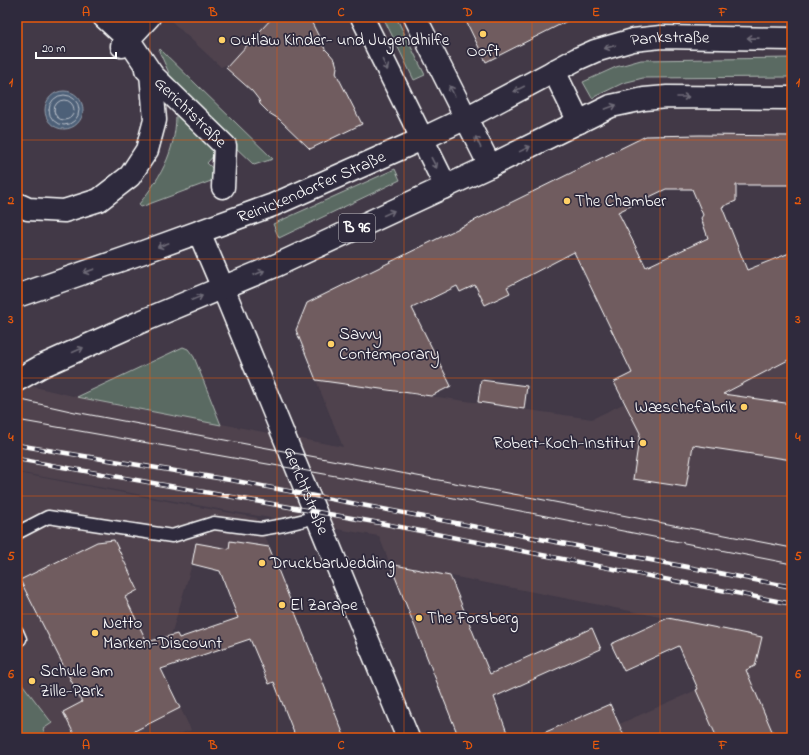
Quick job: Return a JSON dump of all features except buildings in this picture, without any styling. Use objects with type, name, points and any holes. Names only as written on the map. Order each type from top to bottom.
[{"type":"main road","points":[[91,17],[125,43]]},
{"type":"main road","points":[[17,204],[28,209],[64,211],[99,200],[130,176],[147,150],[155,120],[150,73],[104,17]]},
{"type":"main road","points":[[123,17],[125,43]]},
{"type":"main road","points":[[125,43],[149,17]]},
{"type":"main road","points":[[362,17],[446,186]]},
{"type":"main road","points":[[415,17],[490,166],[611,106],[644,98],[792,98]]},
{"type":"main road","name":"Pankstraße","points":[[466,118],[595,51],[633,40],[661,37],[792,39]]},
{"type":"main road","points":[[554,71],[579,122]]},
{"type":"main road","name":"Gerichtstraße","points":[[150,73],[225,146],[223,187]]},
{"type":"main road","name":"Reinickendorfer Straße","points":[[17,296],[273,205],[466,118]]},
{"type":"main road","name":"B 96","points":[[17,380],[42,366],[138,323],[277,265],[490,166]]},
{"type":"main road","points":[[200,232],[223,288]]},
{"type":"main road","name":"Gerichtstraße","points":[[223,288],[408,738]]},
{"type":"lane","points":[[17,533],[48,518],[172,536],[214,523],[261,529],[317,517]]},
{"type":"shaded area","name":"Outlaw Kinder- und Jugendhilfe","points":[[167,17],[273,17],[231,63],[221,67]]},
{"type":"shaded area","points":[[792,322],[792,738],[588,738],[737,672],[717,628],[390,564],[379,536],[235,512],[17,472],[17,383],[77,397],[343,447],[316,380],[592,419]]},
{"type":"shaded area","points":[[17,473],[257,518],[269,546],[251,553],[195,543],[192,564],[161,669],[191,730],[167,738],[17,738]]},
{"type":"green space","points":[[383,17],[396,17],[425,75],[414,80]]},
{"type":"green space","points":[[160,49],[273,159],[254,165],[170,85],[169,73],[159,51]]},
{"type":"green space","points":[[792,58],[792,77],[643,78],[623,83],[592,98],[583,82],[616,67],[641,60]]},
{"type":"green space","points":[[176,109],[219,150],[207,163],[222,177],[141,207],[139,204],[162,171],[167,160],[174,136]]},
{"type":"green space","points":[[395,169],[400,180],[279,238],[273,224]]},
{"type":"green space","points":[[183,347],[188,349],[194,357],[221,425],[77,397]]},
{"type":"green space","points":[[17,677],[52,723],[43,729],[47,738],[17,738]]},
{"type":"water","points":[[60,91],[68,91],[78,96],[82,103],[82,117],[78,124],[68,129],[60,129],[50,124],[48,121],[45,114],[45,106],[50,96],[53,94]]},
{"type":"tram line","points":[[17,399],[75,412],[792,548]]},
{"type":"tram line","points":[[17,420],[387,485],[792,564]]},
{"type":"railway","points":[[17,445],[236,481],[792,587]]},
{"type":"railway","points":[[17,459],[380,523],[792,604]]},
{"type":"place","name":"Ooft","points":[[483,34]]},
{"type":"place","name":"Outlaw Kinder- und Jugendhilfe","points":[[222,40]]},
{"type":"place","name":"The Chamber","points":[[567,201]]},
{"type":"place","name":"Savvy Contemporary","points":[[331,344]]},
{"type":"place","name":"Wæschefabrik","points":[[744,407]]},
{"type":"place","name":"Robert-Koch-Institut","points":[[643,443]]},
{"type":"place","name":"DruckbarWedding","points":[[262,563]]},
{"type":"place","name":"El Zarape","points":[[282,605]]},
{"type":"place","name":"The Forsberg","points":[[419,618]]},
{"type":"place","name":"Netto Marken-Discount","points":[[95,633]]},
{"type":"place","name":"Schule am Zille-Park","points":[[32,681]]}]
